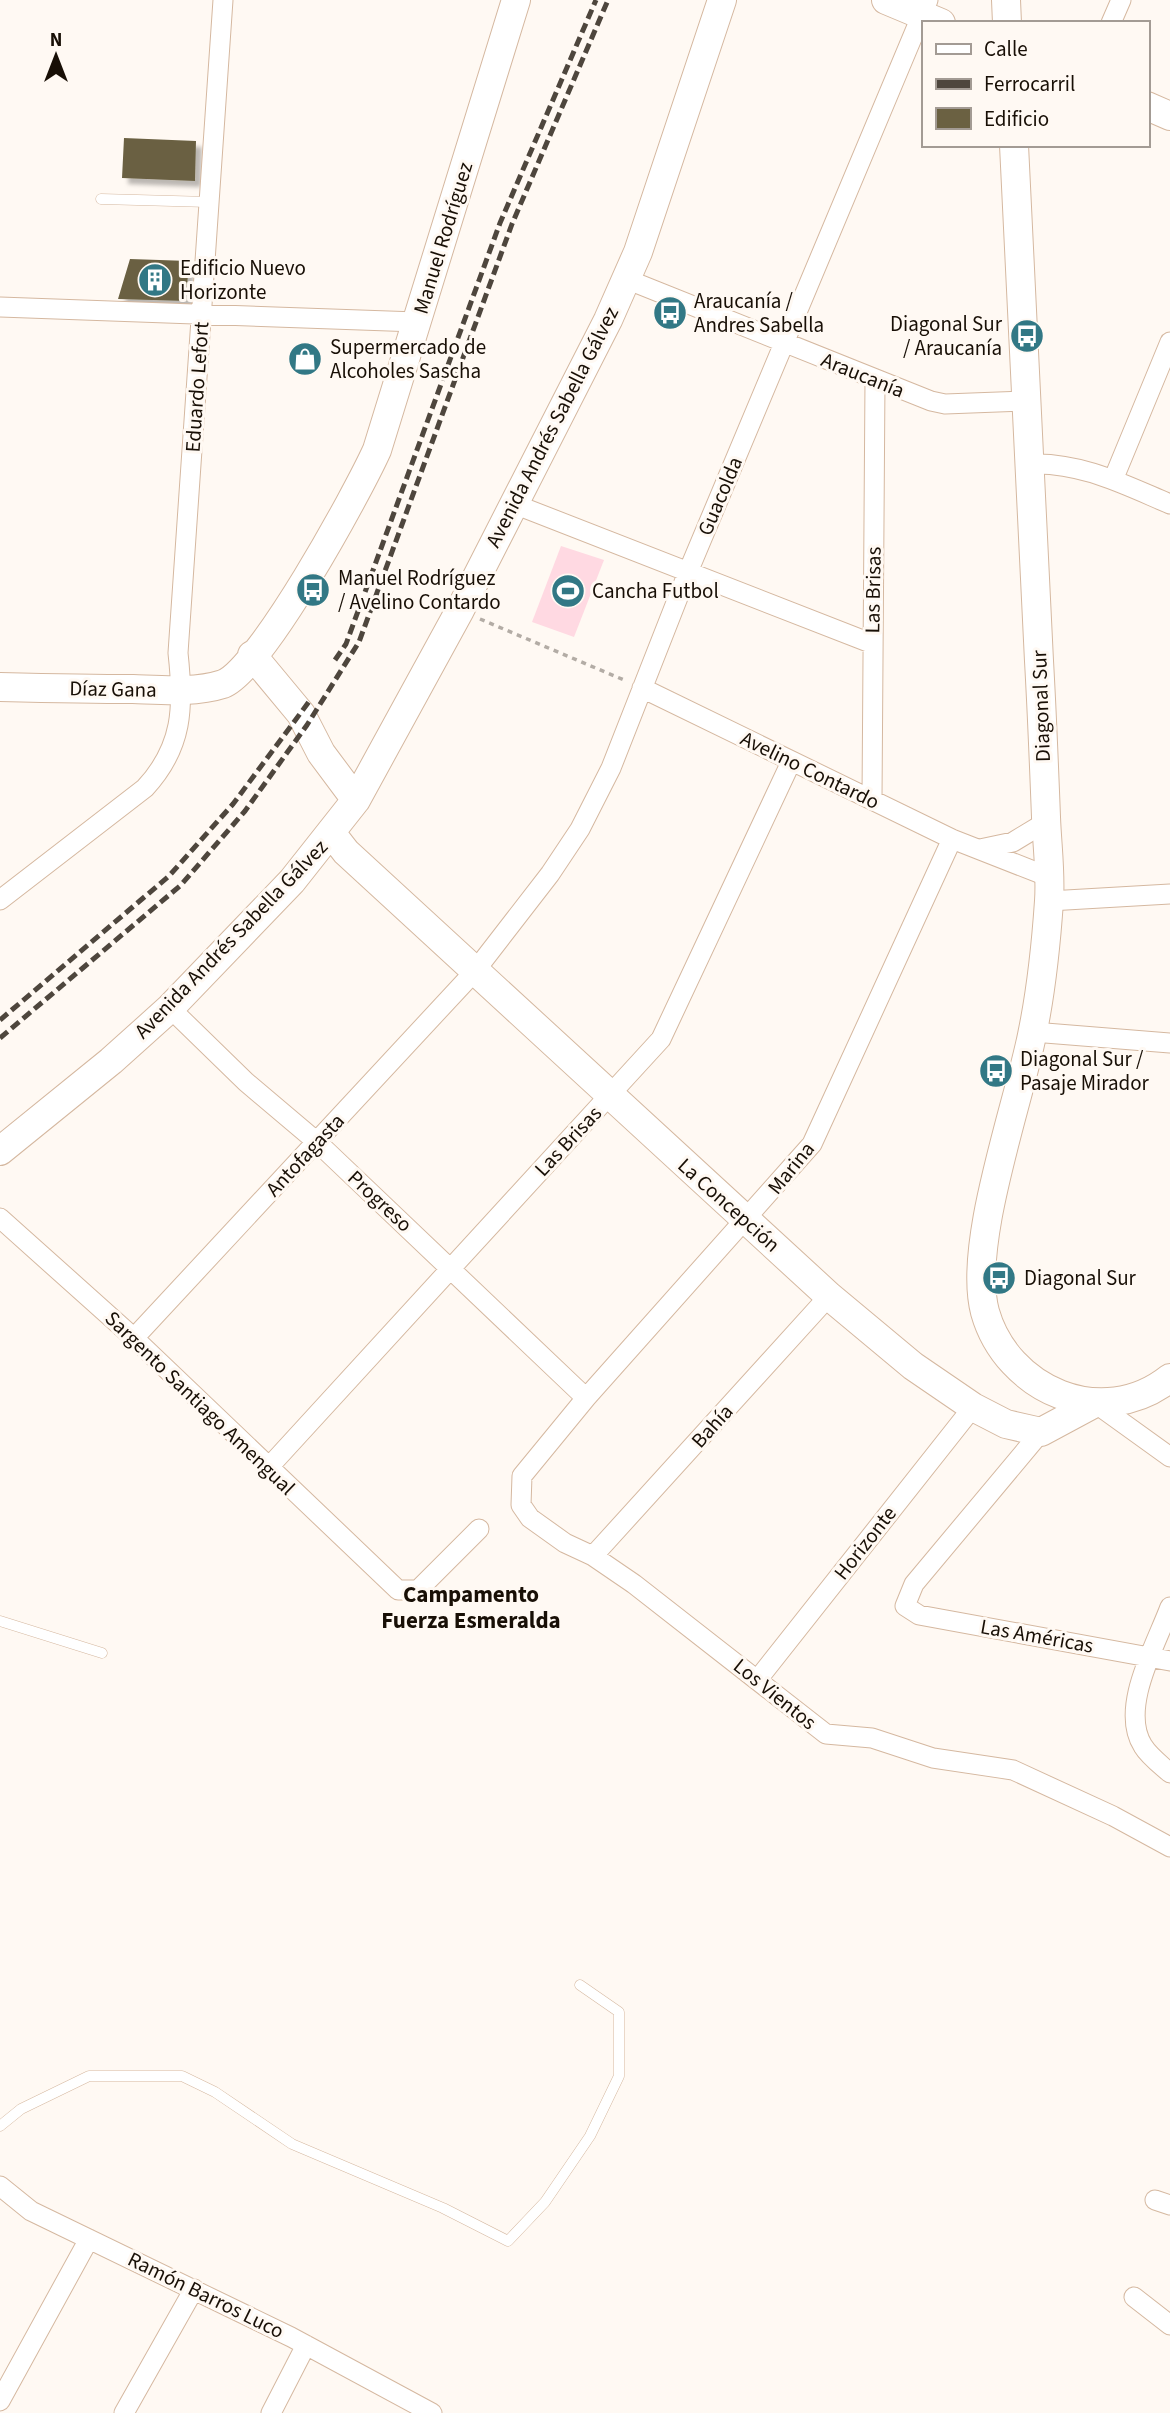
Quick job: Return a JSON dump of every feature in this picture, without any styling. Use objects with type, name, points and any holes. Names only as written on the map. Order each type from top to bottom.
[{"type":"main road","name":"Manuel Rodríguez","points":[[225,683],[252,655],[312,569],[358,493],[377,450],[516,0]]},
{"type":"main road","name":"Avenida Andrés Sabella Gálvez","points":[[0,1151],[170,1008],[283,891],[332,834],[356,800],[460,610],[626,279],[722,0]]},
{"type":"main road","points":[[886,0],[930,13]]},
{"type":"main road","points":[[1006,0],[1007,21]]},
{"type":"main road","points":[[1149,107],[1170,116]]},
{"type":"main road","name":"Diagonal Sur","points":[[1014,147],[1049,889],[1033,1032],[981,1260],[981,1287],[986,1314],[1006,1356],[1040,1386],[1060,1396],[1095,1403]]},
{"type":"main road","points":[[252,655],[301,714],[321,753],[356,800]]},
{"type":"main road","name":"Díaz Gana","points":[[0,687],[182,690],[225,683]]},
{"type":"main road","name":"La Concepción","points":[[332,834],[346,852],[829,1296],[913,1366],[973,1407],[1006,1423],[1041,1433]]},
{"type":"main road","points":[[1041,1433],[1095,1403],[1140,1396],[1170,1378]]},
{"type":"street","name":"Eduardo Lefort","points":[[182,690],[178,653],[223,0]]},
{"type":"street","points":[[1112,21],[1121,0]]},
{"type":"street","name":"Guacolda","points":[[475,971],[550,874],[580,829],[611,768],[783,342],[922,31]]},
{"type":"street","name":"Araucanía","points":[[626,279],[875,381],[945,404],[1028,401]]},
{"type":"street","points":[[0,307],[417,322]]},
{"type":"street","points":[[1113,480],[1170,342]]},
{"type":"street","name":"Las Brisas","points":[[872,799],[875,381]]},
{"type":"street","points":[[1031,464],[1055,463],[1078,467],[1170,504]]},
{"type":"street","points":[[514,504],[873,644]]},
{"type":"street","name":"Avelino Contardo","points":[[642,688],[951,839],[979,849],[1049,889],[1170,894]]},
{"type":"street","points":[[0,900],[145,788],[159,772],[181,723],[182,690]]},
{"type":"street","name":"Las Brisas","points":[[268,1468],[661,1039],[791,762]]},
{"type":"street","points":[[979,849],[1022,838],[1046,822]]},
{"type":"street","name":"Marina","points":[[522,1476],[586,1398],[800,1161],[821,1128],[951,839]]},
{"type":"street","name":"Antofagasta","points":[[134,1338],[475,971]]},
{"type":"street","name":"Progreso","points":[[170,1008],[246,1082],[317,1142],[452,1268],[586,1398]]},
{"type":"street","points":[[1033,1032],[1170,1043]]},
{"type":"street","name":"Sargento Santiago Amengual","points":[[0,1218],[134,1338],[398,1590],[418,1590],[479,1529]]},
{"type":"street","name":"Bahía","points":[[593,1556],[829,1296]]},
{"type":"street","points":[[1095,1403],[1170,1457]]},
{"type":"street","name":"Horizonte","points":[[758,1679],[973,1407]]},
{"type":"street","name":"Las Américas","points":[[1041,1433],[914,1584],[905,1606],[919,1615],[1161,1658]]},
{"type":"street","name":"Los Vientos","points":[[522,1476],[521,1505],[530,1518],[565,1543],[593,1556],[758,1679],[826,1734],[872,1738],[933,1758],[1013,1770],[1102,1810],[1170,1847]]},
{"type":"street","points":[[1170,1607],[1161,1658],[1138,1685],[1135,1728],[1143,1748],[1170,1773]]},
{"type":"street","name":"Ramón Barros Luco","points":[[0,2186],[31,2211],[306,2345],[410,2408],[432,2413]]},
{"type":"street","points":[[0,2401],[89,2239]]},
{"type":"street","points":[[124,2413],[194,2289]]},
{"type":"street","points":[[1134,2297],[1170,2325]]},
{"type":"street","points":[[271,2413],[306,2345]]},
{"type":"lane","points":[[101,198],[209,202]]},
{"type":"lane","points":[[0,1621],[102,1653]]},
{"type":"lane","points":[[0,2126],[21,2109],[89,2076],[182,2076],[215,2092],[292,2144],[443,2208],[508,2241],[545,2202],[590,2136],[619,2076],[619,2012],[580,1985]]},
{"type":"path","points":[[460,610],[642,688]]},
{"type":"shaded area","name":"Cancha Futbol","points":[[561,546],[604,560],[574,637],[532,622]]},
{"type":"building","points":[[124,138],[196,141],[195,181],[122,178]]},
{"type":"building","name":"Edificio Nuevo Horizonte","points":[[130,259],[189,261],[186,301],[118,299]]},
{"type":"railway","points":[[335,660],[346,644],[500,223],[596,0]]},
{"type":"railway","points":[[0,1038],[181,885],[245,811],[307,725],[359,642],[512,224],[608,0]]},
{"type":"railway","points":[[0,1020],[169,876],[233,804],[311,699]]},
{"type":"place","name":"Edificio Nuevo Horizonte","points":[[155,280]]},
{"type":"place","name":"Araucanía / Andres Sabella","points":[[670,313]]},
{"type":"place","name":"Diagonal Sur / Araucanía","points":[[1027,336]]},
{"type":"place","name":"Supermercado de Alcoholes Sascha","points":[[305,359]]},
{"type":"place","name":"Manuel Rodríguez / Avelino Contardo","points":[[313,590]]},
{"type":"place","name":"Cancha Futbol","points":[[568,591]]},
{"type":"place","name":"Diagonal Sur / Pasaje Mirador","points":[[996,1071]]},
{"type":"place","name":"Diagonal Sur","points":[[999,1278]]},
{"type":"district","name":"Campamento Fuerza Esmeralda","points":[[471,1607]]}]
